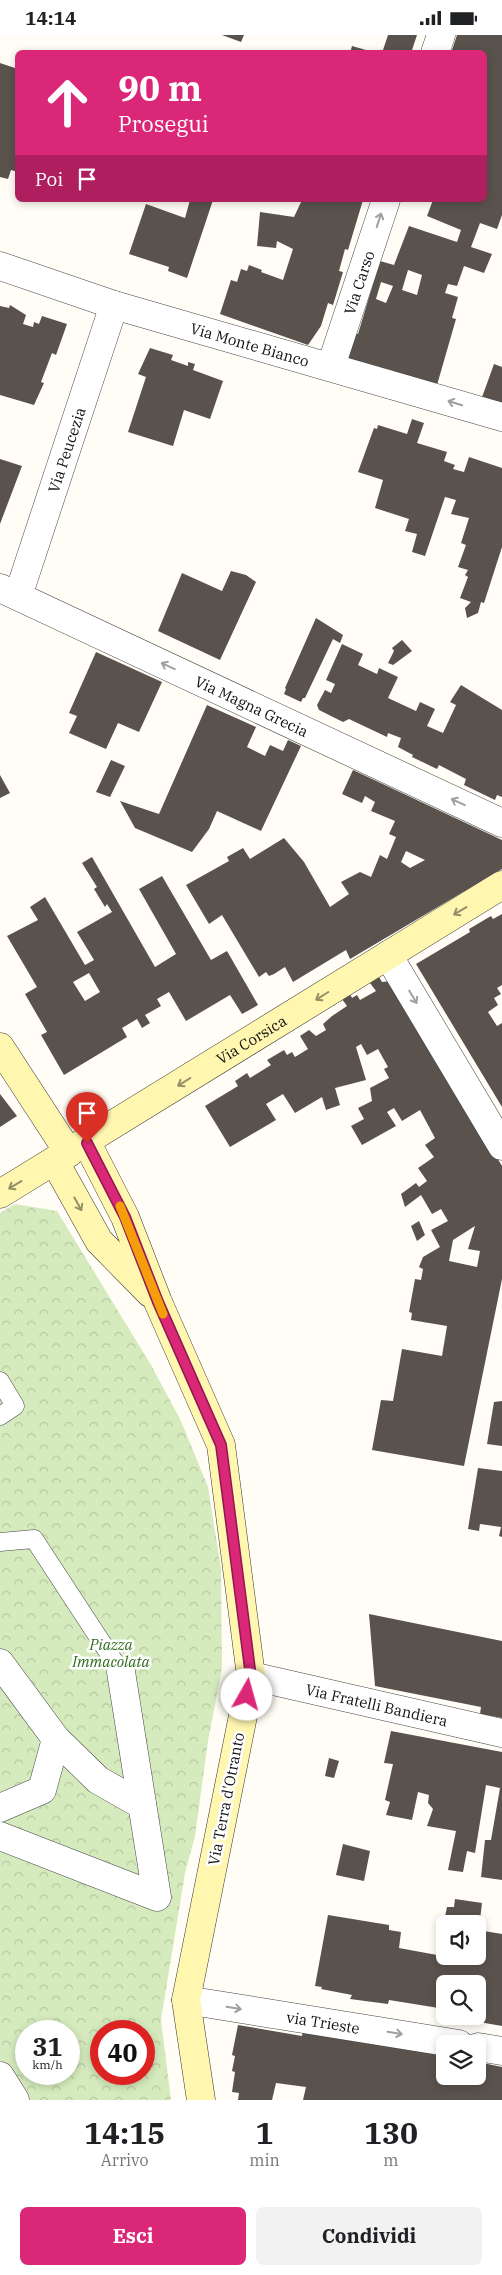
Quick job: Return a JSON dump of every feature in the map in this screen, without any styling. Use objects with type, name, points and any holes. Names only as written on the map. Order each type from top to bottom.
[{"type":"street","points":[[437,50],[441,35]]},
{"type":"street","name":"Via Carso","points":[[331,366],[385,202]]},
{"type":"street","name":"Via Monte Bianco","points":[[0,266],[114,305],[331,366],[502,417]]},
{"type":"street","name":"Via Peucezia","points":[[9,592],[114,305]]},
{"type":"street","name":"Via Magna Grecia","points":[[9,592],[502,823]]},
{"type":"street","name":"Via Corsica","points":[[0,1194],[70,1153],[502,885]]},
{"type":"street","points":[[388,955],[502,1146]]},
{"type":"street","points":[[0,1047],[70,1153],[99,1241],[158,1302]]},
{"type":"street","name":"Via Terra d'Otranto","points":[[70,1153],[125,1217],[158,1302],[221,1445],[251,1677],[186,2000],[201,2100]]},
{"type":"street","points":[[0,1663],[56,1739],[98,1780],[142,1805]]},
{"type":"street","points":[[0,1836],[157,1897],[121,1672]]},
{"type":"street","name":"Via Fratelli Bandiera","points":[[251,1677],[502,1733]]},
{"type":"street","points":[[0,1808],[42,1790],[56,1739]]},
{"type":"street","name":"via Trieste","points":[[186,2000],[436,2040]]},
{"type":"street","points":[[486,2048],[502,2051]]},
{"type":"street","points":[[0,2076],[15,2100]]},
{"type":"lane","points":[[0,1381],[15,1406],[0,1416]]},
{"type":"lane","points":[[0,1542],[34,1539],[121,1672]]},
{"type":"green space","name":"Piazza Immacolata","points":[[15,1204],[57,1211],[151,1365],[181,1421],[208,1487],[221,1569],[222,1668],[208,1741],[195,1836],[185,1873],[161,2020],[171,2100],[26,2100],[16,2085],[80,2085],[80,2020],[15,2020],[15,2083],[0,2060],[0,1213]]},
{"type":"building","points":[[222,35],[244,35],[241,42]]},
{"type":"building","points":[[388,35],[417,35],[412,50],[383,50]]},
{"type":"building","points":[[457,35],[502,35],[502,215],[497,229],[480,223],[471,247],[492,254],[484,273],[464,266],[457,286],[448,284],[445,293],[458,297],[452,318],[456,319],[437,385],[387,369],[385,374],[343,362],[351,332],[358,334],[380,261],[394,265],[409,226],[457,242],[461,230],[427,216],[432,202],[487,202],[487,50],[452,50]],"holes":[[[408,270],[422,275],[417,295],[402,290]],[[381,282],[393,286],[386,303],[376,299]]]},
{"type":"building","points":[[352,46],[366,50],[351,50]]},
{"type":"building","points":[[0,63],[15,68],[15,171],[11,170],[8,179],[0,177]]},
{"type":"building","points":[[189,202],[212,202],[187,278],[168,271],[169,267],[129,254],[146,204],[185,218]]},
{"type":"building","points":[[301,202],[362,202],[348,250],[345,249],[339,271],[343,272],[333,305],[328,303],[321,326],[308,345],[220,314],[231,280],[237,282],[241,269],[247,271],[249,265],[262,270],[261,272],[283,280],[293,249],[277,241],[276,248],[257,246],[260,212],[294,217]]},
{"type":"building","points":[[10,305],[26,315],[23,324],[33,327],[34,322],[39,324],[42,316],[67,324],[56,355],[52,353],[41,382],[44,383],[34,405],[0,395],[0,306],[9,308]]},
{"type":"building","points":[[150,348],[173,355],[171,360],[188,366],[188,362],[195,364],[193,370],[223,381],[210,419],[184,410],[173,446],[128,432],[146,377],[138,374]]},
{"type":"building","points":[[494,364],[502,367],[502,408],[481,400]]},
{"type":"building","points":[[412,419],[424,423],[417,443],[447,452],[444,461],[455,465],[453,469],[464,472],[469,457],[502,468],[502,547],[484,603],[481,602],[478,613],[467,618],[465,608],[471,602],[460,598],[468,577],[465,575],[468,570],[458,567],[466,545],[461,543],[469,518],[451,514],[456,500],[445,497],[425,556],[412,552],[417,534],[405,531],[409,519],[375,508],[383,480],[358,472],[374,428],[377,429],[378,425],[407,434]]},
{"type":"building","points":[[0,459],[22,466],[0,524]]},
{"type":"building","points":[[231,571],[246,575],[256,582],[220,660],[158,631],[182,573],[222,591]]},
{"type":"building","points":[[316,618],[343,635],[340,643],[333,639],[305,698],[301,702],[284,694],[285,688]]},
{"type":"building","points":[[402,640],[412,651],[393,665],[388,663],[394,651],[392,648]]},
{"type":"building","points":[[342,644],[363,654],[358,665],[377,674],[379,668],[398,677],[388,698],[416,711],[420,702],[435,709],[427,726],[443,733],[456,705],[450,702],[461,685],[502,710],[502,797],[497,795],[495,800],[464,785],[466,779],[439,765],[437,769],[412,757],[413,755],[398,747],[401,738],[388,733],[387,737],[349,719],[343,722],[319,710],[317,705],[325,690],[331,693],[335,684],[326,680]]},
{"type":"building","points":[[96,652],[162,682],[139,732],[118,723],[106,749],[69,733],[77,716],[69,713]]},
{"type":"building","points":[[207,705],[256,727],[247,747],[265,756],[270,745],[283,751],[288,740],[301,746],[261,831],[217,811],[209,829],[192,852],[135,828],[120,801],[159,814]]},
{"type":"building","points":[[111,760],[125,766],[110,797],[96,792]]},
{"type":"building","points":[[353,770],[502,840],[502,869],[350,959],[346,950],[293,982],[285,967],[269,976],[266,972],[259,977],[222,915],[209,924],[186,885],[229,861],[227,857],[243,848],[250,859],[284,838],[304,862],[330,907],[349,894],[341,882],[360,872],[371,877],[380,855],[387,859],[396,837],[389,834],[395,821],[371,811],[375,802],[365,796],[362,803],[342,794]],"holes":[[[406,851],[425,860],[410,868],[401,862]]]},
{"type":"building","points":[[0,775],[10,793],[0,798]]},
{"type":"building","points":[[92,857],[155,967],[176,954],[139,889],[162,876],[211,960],[227,951],[258,1005],[242,1014],[230,995],[186,1021],[169,992],[157,999],[161,1006],[145,1015],[150,1023],[142,1028],[137,1019],[122,1028],[127,1037],[64,1075],[41,1035],[47,1032],[25,994],[37,987],[7,936],[38,920],[30,907],[45,897],[85,965],[94,960],[77,932],[112,912],[107,904],[105,907],[94,889],[97,887],[82,863]],"holes":[[[89,973],[100,992],[85,1001],[73,982]]]},
{"type":"building","points":[[502,914],[502,985],[497,988],[501,994],[494,998],[498,1005],[488,1012],[497,1026],[502,1023],[502,1107],[416,964],[470,932],[469,929],[491,916],[493,919]]},
{"type":"building","points":[[379,977],[382,982],[391,981],[502,1166],[502,1279],[464,1466],[372,1450],[381,1400],[393,1401],[402,1349],[442,1356],[447,1326],[411,1320],[412,1313],[409,1312],[415,1279],[421,1280],[423,1269],[419,1267],[423,1257],[440,1247],[431,1230],[448,1221],[441,1209],[432,1214],[421,1195],[405,1207],[401,1194],[416,1183],[419,1187],[427,1181],[418,1168],[434,1157],[425,1145],[435,1138],[420,1110],[402,1121],[394,1108],[387,1112],[396,1126],[362,1145],[351,1126],[364,1119],[358,1108],[372,1101],[370,1088],[389,1078],[384,1069],[388,1067],[378,1049],[367,1055],[361,1044],[356,1047],[366,1080],[335,1088],[340,1105],[326,1110],[322,1097],[295,1113],[283,1094],[266,1104],[276,1120],[230,1147],[205,1106],[238,1086],[235,1081],[247,1073],[250,1078],[271,1065],[267,1060],[284,1050],[287,1055],[292,1052],[295,1057],[308,1049],[300,1036],[309,1030],[316,1036],[326,1030],[323,1024],[347,1006],[342,999],[350,994],[352,998],[357,995],[360,1000],[376,991],[370,983]],"holes":[[[475,1226],[468,1249],[480,1251],[477,1267],[449,1261],[453,1240]]]},
{"type":"building","points":[[0,1094],[17,1116],[0,1127]]},
{"type":"building","points":[[419,1221],[425,1235],[417,1241],[411,1226]]},
{"type":"building","points":[[502,1401],[502,1446],[487,1444],[494,1402]]},
{"type":"building","points":[[478,1468],[502,1471],[502,1537],[499,1536],[501,1527],[480,1524],[479,1531],[468,1529]]},
{"type":"building","points":[[369,1614],[502,1641],[502,1718],[480,1714],[481,1707],[375,1686]]},
{"type":"building","points":[[391,1731],[502,1752],[502,1880],[481,1877],[485,1840],[491,1840],[500,1788],[486,1785],[475,1853],[467,1851],[463,1872],[448,1870],[456,1831],[427,1826],[433,1809],[428,1803],[429,1795],[418,1792],[412,1820],[386,1815],[390,1802],[385,1800],[393,1764],[384,1763]]},
{"type":"building","points":[[329,1758],[339,1761],[334,1778],[325,1776]]},
{"type":"building","points":[[343,1844],[370,1851],[364,1881],[336,1875]]},
{"type":"building","points":[[455,1899],[482,1903],[481,1915],[445,1915],[447,1907],[454,1907]]},
{"type":"building","points":[[328,1915],[389,1925],[389,1930],[401,1932],[399,1948],[436,1955],[436,1965],[486,1965],[486,1931],[502,1934],[502,2026],[486,2023],[486,1975],[436,1975],[436,2008],[389,2000],[388,2004],[350,1999],[352,1995],[315,1986]]},
{"type":"building","points":[[238,2025],[302,2036],[303,2030],[436,2050],[436,2085],[486,2085],[486,2064],[502,2067],[502,2100],[303,2100],[306,2087],[276,2083],[272,2100],[238,2100],[239,2093],[232,2092],[235,2072],[232,2071],[235,2056],[232,2055]]},
{"type":"slow traffic","points":[[120,1206],[163,1314]]},
{"type":"route","points":[[87,1143],[125,1217],[158,1302],[221,1445],[251,1677],[247,1695]]}]
